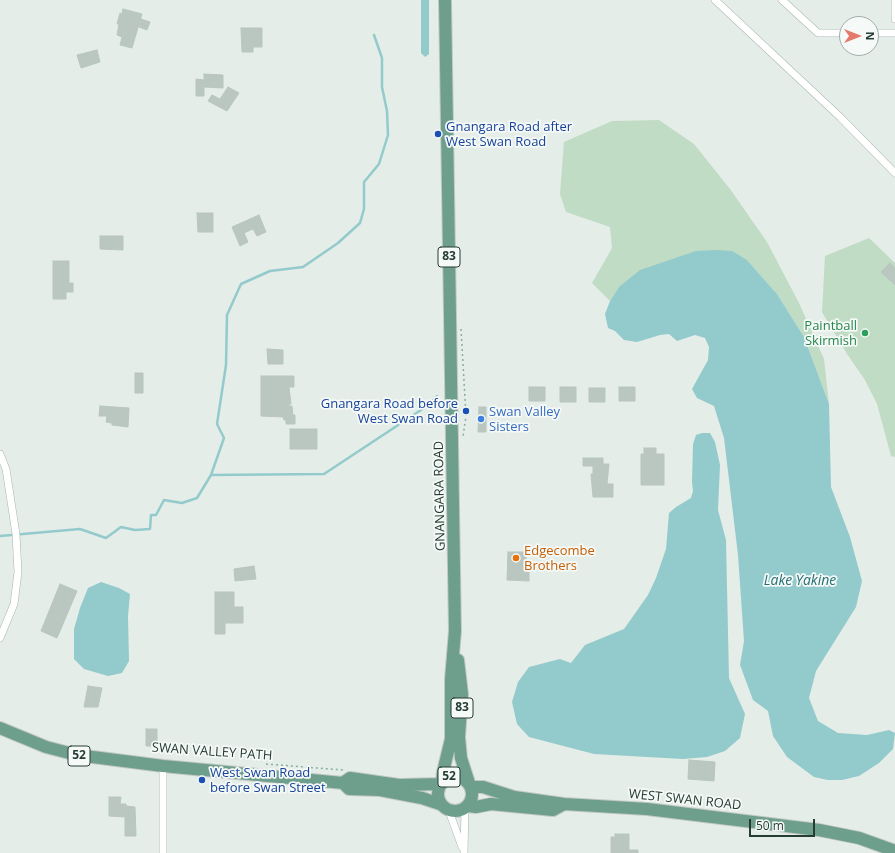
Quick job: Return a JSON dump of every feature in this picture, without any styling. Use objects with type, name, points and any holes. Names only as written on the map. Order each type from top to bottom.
[{"type":"main road","name":"GNANGARA ROAD","points":[[445,0],[455,631],[462,694],[459,737],[461,758],[470,785]]},
{"type":"main road","name":"GNANGARA ROAD","points":[[441,783],[442,772],[451,740],[451,679],[455,631]]},
{"type":"main road","name":"52","points":[[0,728],[46,747],[77,755],[163,766],[343,783],[349,789],[380,790],[422,798],[454,811],[466,807],[472,797],[470,785],[459,777],[447,778],[441,783],[437,794],[445,807]]},
{"type":"main road","name":"52","points":[[343,783],[350,778],[399,785],[441,783]]},
{"type":"main road","name":"WEST SWAN ROAD","points":[[470,785],[483,787],[514,797],[554,801],[564,804],[655,810],[819,830],[859,838],[895,851]]},
{"type":"main road","name":"WEST SWAN ROAD","points":[[466,807],[491,804],[553,810],[564,804]]},
{"type":"street","points":[[715,0],[840,117],[895,173]]},
{"type":"street","points":[[782,0],[818,33],[839,33]]},
{"type":"street","points":[[895,0],[895,19]]},
{"type":"street","points":[[879,33],[895,33]]},
{"type":"street","points":[[0,454],[6,469],[16,534],[18,572],[14,604],[0,638]]},
{"type":"street","points":[[163,766],[164,853]]},
{"type":"street","points":[[445,807],[464,853]]},
{"type":"street","points":[[464,853],[466,807]]},
{"type":"path","name":"SWAN VALLEY PATH","points":[[262,765],[273,764],[331,770],[350,770]]},
{"type":"green space","points":[[659,120],[694,144],[730,189],[767,242],[799,303],[824,359],[829,404],[804,337],[777,294],[747,260],[619,287],[610,301],[592,283],[612,248],[610,227],[566,212],[560,194],[564,142],[612,121]]},
{"type":"green space","name":"Paintball Skirmish","points":[[869,238],[895,263],[895,457],[891,456],[877,404],[865,380],[847,354],[822,312],[825,256]]},
{"type":"water","points":[[421,0],[429,0],[429,54],[425,57],[421,53]]},
{"type":"water","name":"Lake Yakine","points":[[696,251],[732,251],[747,260],[777,294],[804,337],[829,404],[831,487],[850,537],[862,581],[856,607],[816,671],[809,698],[818,721],[838,733],[867,735],[889,730],[895,733],[893,749],[879,763],[859,776],[842,780],[828,780],[814,777],[787,757],[773,736],[768,711],[753,700],[740,665],[744,641],[738,555],[724,438],[714,406],[697,398],[692,389],[708,360],[709,347],[705,338],[695,335],[677,341],[669,334],[660,335],[637,342],[624,340],[615,331],[608,328],[605,314],[610,301],[619,287],[640,270]]},
{"type":"water","points":[[710,433],[715,442],[720,465],[718,510],[726,540],[729,678],[745,714],[740,738],[725,751],[707,757],[683,759],[594,754],[529,737],[517,724],[512,702],[518,682],[529,667],[560,659],[571,663],[585,645],[624,629],[648,595],[656,578],[666,549],[669,513],[691,498],[693,491],[693,444],[696,435]]},
{"type":"water","points":[[101,582],[119,588],[130,594],[128,616],[129,661],[122,673],[108,676],[84,669],[74,659],[74,629],[80,608],[88,588]]},
{"type":"building","points":[[123,9],[142,14],[132,48],[120,45],[122,37],[117,35],[119,24],[117,24],[120,13],[122,14]]},
{"type":"building","points":[[141,19],[150,22],[147,30],[139,27]]},
{"type":"building","points":[[241,28],[262,28],[262,47],[253,47],[253,52],[242,52]]},
{"type":"building","points":[[97,50],[100,62],[81,68],[77,55]]},
{"type":"building","points":[[204,74],[223,75],[223,88],[204,87],[204,96],[196,96],[196,79],[204,80]]},
{"type":"building","points":[[228,87],[239,93],[227,111],[208,101],[212,95],[220,99]]},
{"type":"building","points":[[197,213],[213,213],[213,232],[198,232]]},
{"type":"building","points":[[259,215],[266,232],[257,236],[253,229],[244,233],[248,242],[240,246],[232,227]]},
{"type":"building","points":[[100,236],[123,236],[123,250],[100,249]]},
{"type":"building","points":[[53,261],[69,261],[69,283],[73,283],[73,292],[66,292],[66,299],[53,299]]},
{"type":"building","points":[[890,263],[895,268],[895,285],[881,272]]},
{"type":"building","points":[[267,349],[283,350],[283,364],[268,364]]},
{"type":"building","points":[[135,373],[143,373],[143,393],[135,393]]},
{"type":"building","points":[[261,376],[294,376],[294,387],[289,387],[291,404],[289,404],[289,406],[292,406],[293,415],[295,415],[295,424],[286,424],[286,420],[284,420],[283,417],[261,416]]},
{"type":"building","points":[[529,387],[545,387],[545,401],[529,401]]},
{"type":"building","points":[[560,387],[576,387],[576,402],[560,402]]},
{"type":"building","points":[[619,387],[635,387],[635,401],[619,401]]},
{"type":"building","points":[[589,388],[605,388],[605,402],[589,402]]},
{"type":"building","points":[[100,406],[129,408],[128,427],[112,425],[112,423],[106,422],[107,416],[99,416]]},
{"type":"building","points":[[479,407],[486,407],[486,432],[478,432]]},
{"type":"building","points":[[290,429],[317,429],[317,449],[290,449]]},
{"type":"building","points":[[644,448],[656,448],[656,454],[664,454],[664,485],[641,485],[641,454],[644,454]]},
{"type":"building","points":[[583,458],[603,458],[603,464],[609,464],[607,484],[613,484],[613,497],[593,497],[591,474],[593,474],[593,466],[583,466]]},
{"type":"building","points":[[508,552],[526,552],[526,572],[529,572],[529,581],[507,580]]},
{"type":"building","points":[[254,566],[256,579],[235,581],[234,569]]},
{"type":"building","points":[[60,584],[77,591],[57,638],[41,631]]},
{"type":"building","points":[[215,592],[234,592],[234,607],[243,607],[243,623],[225,623],[225,634],[215,634]]},
{"type":"building","points":[[88,686],[102,688],[98,707],[84,707]]},
{"type":"building","points":[[146,729],[157,729],[157,746],[146,746]]},
{"type":"building","points":[[689,760],[715,762],[714,781],[688,779]]},
{"type":"building","points":[[109,797],[121,797],[120,804],[135,807],[136,836],[125,836],[125,817],[109,816]]},
{"type":"building","points":[[615,834],[629,834],[629,850],[638,850],[638,853],[611,853],[611,837],[615,837]]},
{"type":"waterway","points":[[0,536],[80,529],[106,538],[121,527],[135,530],[150,529],[151,515],[156,515],[164,500],[182,503],[197,498],[211,475],[224,438],[217,424],[226,365],[227,315],[241,284],[270,271],[303,267],[338,243],[360,223],[364,209],[364,182],[379,164],[388,135],[387,111],[382,87],[382,58],[374,35]]},
{"type":"waterway","points":[[211,475],[324,474],[430,404],[437,396]]},
{"type":"place","name":"Gnangara Road after West Swan Road","points":[[438,134]]},
{"type":"place","name":"Paintball Skirmish","points":[[865,333]]},
{"type":"place","name":"Gnangara Road before West Swan Road","points":[[466,411]]},
{"type":"place","name":"Swan Valley Sisters","points":[[481,419]]},
{"type":"place","name":"Edgecombe Brothers","points":[[516,558]]},
{"type":"place","name":"West Swan Road before Swan Street","points":[[202,780]]}]
